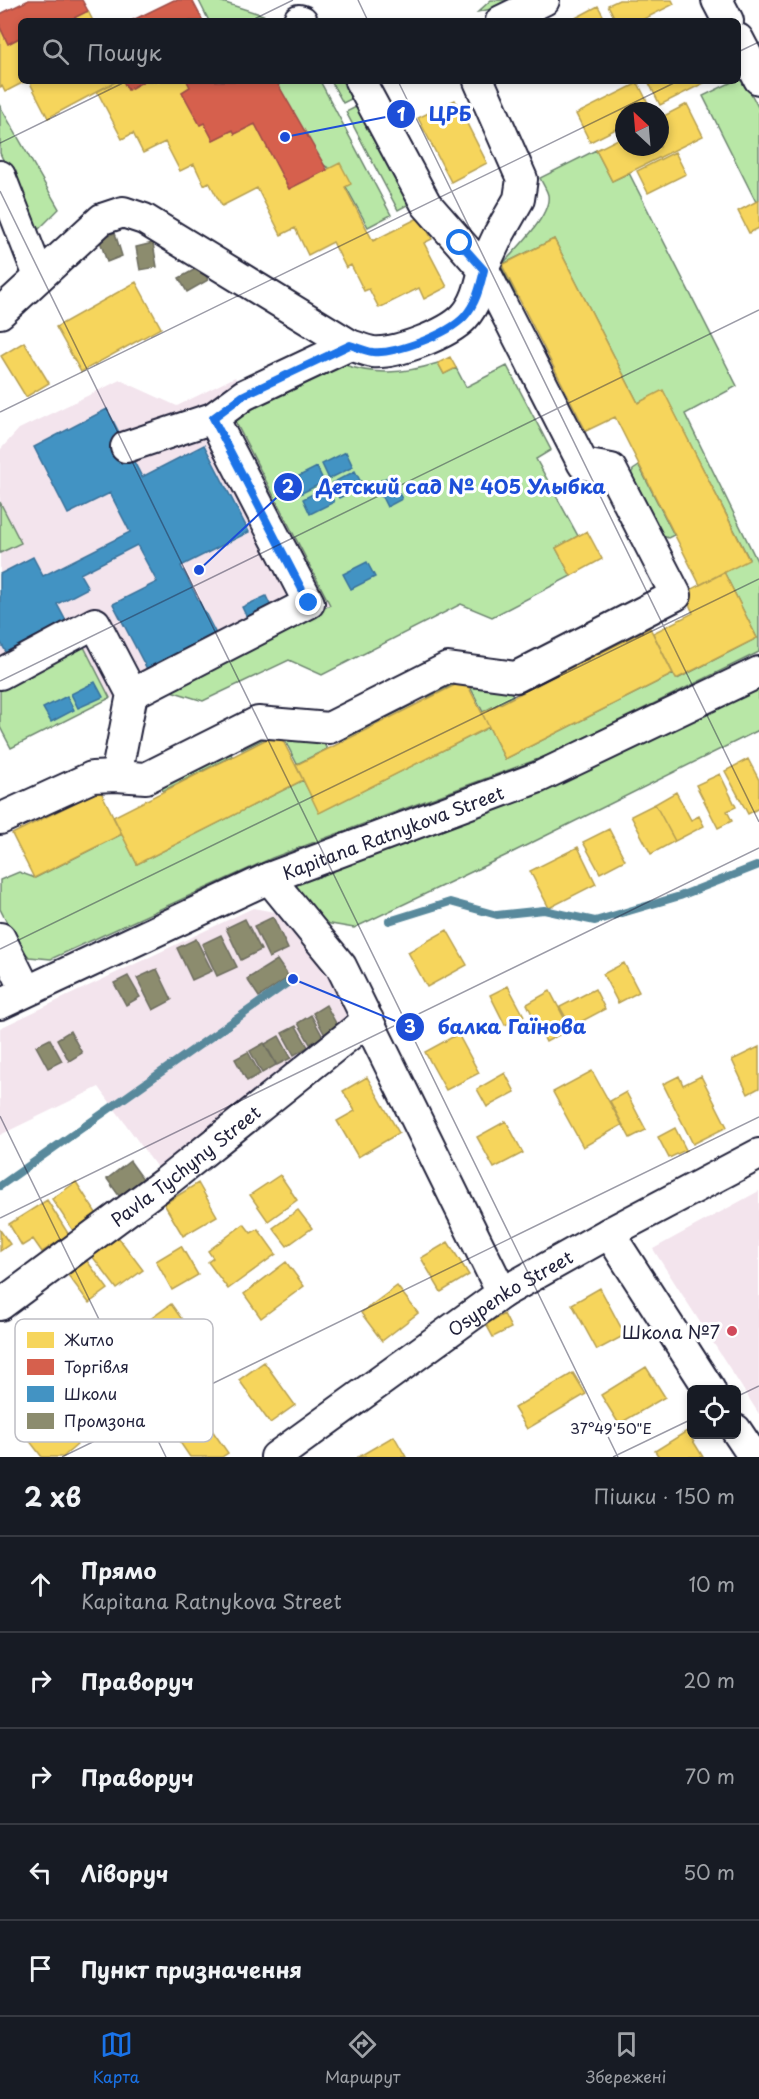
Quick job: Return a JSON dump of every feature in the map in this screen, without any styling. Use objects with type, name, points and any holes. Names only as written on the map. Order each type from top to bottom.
[{"type":"street","points":[[507,18],[544,0]]},
{"type":"street","points":[[717,0],[726,18]]},
{"type":"street","points":[[741,45],[759,79]]},
{"type":"street","points":[[0,819],[92,777],[146,778],[258,722],[329,728],[448,668],[516,677],[676,595],[611,469],[583,464],[484,269],[450,234],[426,204],[362,84]]},
{"type":"street","points":[[0,313],[102,219],[123,212],[144,219],[350,345],[373,352],[406,347],[451,328],[465,316],[478,296],[484,269],[499,234],[519,199],[522,179],[480,84]]},
{"type":"street","points":[[0,176],[39,276]]},
{"type":"street","points":[[126,447],[213,418],[244,395],[350,345]]},
{"type":"street","points":[[132,694],[309,603],[213,418]]},
{"type":"street","points":[[0,674],[95,623],[132,694],[116,776]]},
{"type":"street","name":"Kapitana Ratnykova Street","points":[[0,938],[13,997],[269,878],[539,777],[759,672]]},
{"type":"street","points":[[269,878],[341,966],[502,1293]]},
{"type":"street","name":"Pavla Tychyny Street","points":[[0,1305],[167,1181],[368,1020]]},
{"type":"street","name":"Osypenko Street","points":[[283,1455],[502,1293],[609,1233],[759,1154]]},
{"type":"street","points":[[609,1233],[707,1385]]},
{"type":"street","points":[[741,1438],[754,1457]]},
{"type":"shaded area","points":[[339,363],[376,373],[330,605],[168,690],[110,698],[11,748],[0,727],[0,450],[19,429],[120,380],[177,406],[235,377],[248,404]]},
{"type":"shaded area","points":[[253,908],[280,913],[334,965],[352,1022],[163,1176],[99,1087],[0,1135],[0,1028]]},
{"type":"shaded area","name":"Школа №7","points":[[759,1191],[759,1414],[741,1385],[653,1249]]},
{"type":"green space","points":[[216,0],[263,15],[257,18],[208,18],[199,1]]},
{"type":"green space","points":[[491,0],[509,0],[491,9],[478,12]]},
{"type":"green space","points":[[741,80],[744,80],[759,109],[759,200],[756,202],[703,96],[728,84],[741,84]]},
{"type":"green space","points":[[278,84],[322,84],[391,215],[368,227],[339,174],[320,163]]},
{"type":"green space","points":[[333,84],[348,84],[355,97],[343,103]]},
{"type":"green space","points":[[0,106],[59,209],[36,232],[0,153]]},
{"type":"green space","points":[[358,106],[409,204],[398,210],[346,112]]},
{"type":"green space","points":[[596,150],[612,181],[629,173],[737,386],[685,414],[759,565],[759,652],[549,755],[272,858],[51,959],[29,957],[18,944],[0,909],[0,880],[19,872],[35,878],[122,834],[137,864],[303,780],[320,812],[489,727],[505,759],[673,674],[677,679],[757,638],[724,572],[749,559],[663,391],[638,403],[554,239],[502,265],[528,236],[543,214],[548,195],[540,178]]},
{"type":"green space","points":[[501,265],[517,297],[510,300],[494,273]]},
{"type":"green space","points":[[339,363],[364,370],[388,372],[438,363],[444,374],[456,368],[466,387],[507,366],[551,450],[536,459],[578,536],[556,548],[571,576],[492,617],[461,604],[322,675],[289,660],[203,701],[168,690],[330,605],[233,417]]},
{"type":"green space","points":[[639,466],[674,535],[668,538],[663,536],[631,474]]},
{"type":"green space","points":[[0,502],[21,543],[0,553]]},
{"type":"green space","points":[[81,641],[110,698],[11,748],[0,727],[0,682]]},
{"type":"green space","points":[[450,674],[505,681],[513,696],[483,712],[466,679],[428,698],[424,690]]},
{"type":"green space","points":[[759,687],[759,730],[354,928],[325,923],[294,888],[297,880],[535,795]]},
{"type":"green space","points":[[412,699],[414,704],[345,739],[342,733]]},
{"type":"green space","points":[[264,726],[316,731],[327,749],[297,764],[280,731],[242,750],[239,743],[241,738]]},
{"type":"green space","points":[[229,750],[232,756],[163,791],[160,784]]},
{"type":"building: Житло","points":[[619,0],[672,0],[674,4],[646,18],[614,18],[608,5]]},
{"type":"building: Житло","points":[[598,6],[604,18],[576,18]]},
{"type":"building: Житло","points":[[88,11],[92,18],[74,18]]},
{"type":"building: Житло","points":[[0,27],[8,44],[18,39],[18,84],[20,84],[5,92],[2,86],[0,87]]},
{"type":"building: Житло","points":[[31,84],[111,84],[48,118]]},
{"type":"building: Житло","points":[[111,84],[125,84],[128,90],[139,84],[188,84],[190,87],[182,92],[200,125],[204,123],[213,140],[233,130],[235,134],[255,124],[289,189],[340,163],[351,184],[345,187],[373,241],[420,217],[432,239],[424,243],[447,287],[424,299],[419,288],[379,308],[369,289],[364,291],[351,265],[346,268],[333,242],[308,255],[295,228],[281,235],[257,188],[222,206],[209,182],[204,185],[194,164],[180,171],[165,142],[143,153],[133,133],[122,139],[97,91]]},
{"type":"building: Житло","points":[[638,84],[648,102],[615,102],[615,130],[590,142],[576,114]]},
{"type":"building: Житло","points":[[650,84],[702,84],[666,102],[658,102]]},
{"type":"building: Житло","points":[[455,100],[487,163],[451,182],[418,118]]},
{"type":"building: Житло","points":[[687,104],[703,136],[669,153],[669,113]]},
{"type":"building: Житло","points":[[615,140],[615,156],[663,156],[612,181],[596,150]]},
{"type":"building: Житло","points":[[675,152],[686,174],[648,193],[637,171]]},
{"type":"building: Житло","points":[[759,200],[759,228],[749,233],[738,211]]},
{"type":"building: Житло","points":[[554,239],[638,403],[663,390],[749,560],[700,585],[615,417],[586,431],[502,265]]},
{"type":"building: Житло","points":[[136,282],[161,328],[81,372],[56,327]]},
{"type":"building: Житло","points":[[24,342],[49,383],[26,397],[1,356]]},
{"type":"building: Житло","points":[[450,357],[456,368],[444,374],[438,363]]},
{"type":"building: Житло","points":[[587,531],[602,559],[571,576],[556,548]]},
{"type":"building: Житло","points":[[724,572],[757,638],[676,679],[653,633],[693,613],[684,593]]},
{"type":"building: Житло","points":[[650,628],[673,674],[505,759],[482,713]]},
{"type":"building: Житло","points":[[465,680],[489,727],[319,813],[296,765]]},
{"type":"building: Житло","points":[[279,733],[303,780],[137,864],[113,817]]},
{"type":"building: Житло","points":[[748,759],[759,780],[759,808],[748,814],[725,771]]},
{"type":"building: Житло","points":[[720,774],[736,807],[727,811],[732,821],[718,828],[696,785]]},
{"type":"building: Житло","points":[[100,790],[122,834],[34,878],[12,834]]},
{"type":"building: Житло","points":[[676,792],[691,820],[699,816],[704,826],[675,841],[655,804]]},
{"type":"building: Житло","points":[[655,804],[675,841],[651,854],[631,816]]},
{"type":"building: Житло","points":[[609,829],[625,860],[600,873],[583,842]]},
{"type":"building: Житло","points":[[578,847],[596,884],[549,908],[530,871]]},
{"type":"building: Житло","points":[[447,930],[467,965],[427,987],[408,952]]},
{"type":"building: Житло","points":[[624,963],[639,992],[618,1003],[603,974]]},
{"type":"building: Житло","points":[[508,986],[524,1016],[505,1025],[490,995]]},
{"type":"building: Житло","points":[[595,989],[605,1009],[571,1027],[560,1007]]},
{"type":"building: Житло","points":[[550,991],[570,1029],[546,1042],[527,1004]]},
{"type":"building: Житло","points":[[458,1034],[479,1073],[446,1090],[425,1052]]},
{"type":"building: Житло","points":[[759,1047],[759,1088],[748,1094],[732,1060]]},
{"type":"building: Житло","points":[[592,1071],[622,1125],[583,1147],[553,1092]]},
{"type":"building: Житло","points":[[505,1073],[515,1092],[487,1107],[477,1089]]},
{"type":"building: Житло","points":[[679,1076],[683,1085],[701,1076],[727,1127],[693,1144],[663,1084]]},
{"type":"building: Житло","points":[[367,1077],[399,1133],[358,1157],[337,1121],[355,1111],[343,1091]]},
{"type":"building: Житло","points":[[626,1092],[646,1130],[630,1138],[610,1101]]},
{"type":"building: Житло","points":[[506,1121],[523,1153],[494,1168],[477,1137]]},
{"type":"building: Житло","points":[[675,1128],[686,1150],[669,1158],[658,1137]]},
{"type":"building: Житло","points":[[280,1175],[297,1200],[268,1221],[250,1195]]},
{"type":"building: Житло","points":[[76,1182],[98,1216],[74,1232],[52,1199]]},
{"type":"building: Житло","points":[[198,1183],[217,1216],[183,1236],[164,1204]]},
{"type":"building: Житло","points":[[47,1200],[69,1235],[42,1252],[33,1239],[22,1246],[9,1224]]},
{"type":"building: Житло","points":[[298,1210],[312,1228],[287,1246],[273,1228]]},
{"type":"building: Житло","points":[[244,1224],[251,1233],[258,1229],[276,1254],[228,1289],[208,1262],[213,1258],[208,1251]]},
{"type":"building: Житло","points":[[0,1230],[10,1244],[0,1251]]},
{"type":"building: Житло","points":[[118,1237],[143,1270],[117,1289],[92,1256]]},
{"type":"building: Житло","points":[[448,1242],[469,1275],[441,1292],[421,1258]]},
{"type":"building: Житло","points":[[181,1246],[198,1275],[172,1290],[156,1261]]},
{"type":"building: Житло","points":[[87,1261],[108,1289],[89,1303],[68,1275]]},
{"type":"building: Житло","points":[[286,1262],[304,1286],[261,1318],[244,1294]]},
{"type":"building: Житло","points":[[397,1286],[418,1313],[382,1341],[361,1313]]},
{"type":"building: Житло","points":[[600,1288],[625,1335],[597,1350],[572,1304]]},
{"type":"building: Житло","points":[[171,1304],[182,1319],[150,1319]]},
{"type":"building: Житло","points":[[504,1314],[511,1328],[493,1337],[486,1324]]},
{"type":"building: Житло","points":[[264,1362],[295,1405],[270,1423],[239,1380]]},
{"type":"building: Житло","points":[[646,1367],[665,1397],[619,1424],[601,1395]]},
{"type":"building: Житло","points":[[573,1373],[586,1394],[527,1429],[514,1408]]},
{"type":"building: Житло","points":[[687,1431],[687,1439],[692,1439],[703,1457],[659,1457],[655,1451]]},
{"type":"building: Житло","points":[[213,1432],[228,1453],[222,1457],[190,1457],[180,1442],[213,1442]]},
{"type":"building: Житло","points":[[394,1436],[406,1457],[358,1457]]},
{"type":"building: Житло","points":[[30,1442],[75,1442],[77,1445],[63,1457],[42,1457]]},
{"type":"building: Торгівля","points":[[29,0],[82,0],[88,11],[74,18],[18,18],[18,39],[8,44],[0,27],[0,14]]},
{"type":"building: Торгівля","points":[[174,0],[192,0],[201,18],[137,18]]},
{"type":"building: Торгівля","points":[[125,84],[139,84],[128,90]]},
{"type":"building: Торгівля","points":[[188,84],[278,84],[327,170],[289,189],[255,124],[235,134],[233,130],[213,140],[204,123],[200,125],[182,92],[190,87]]},
{"type":"building: Школи","points":[[107,409],[142,477],[204,445],[249,532],[181,566],[216,634],[147,669],[113,604],[157,582],[137,545],[80,574],[88,588],[57,604],[66,621],[6,652],[0,641],[0,574],[33,557],[43,576],[130,532],[110,493],[68,514],[34,447]]},
{"type":"building: Школи","points":[[346,452],[353,467],[329,479],[322,464]]},
{"type":"building: Школи","points":[[317,467],[324,482],[300,494],[293,479]]},
{"type":"building: Школи","points":[[355,471],[363,486],[339,498],[332,483]]},
{"type":"building: Школи","points":[[390,476],[402,499],[387,507],[375,483]]},
{"type":"building: Школи","points":[[326,487],[334,502],[310,514],[303,499]]},
{"type":"building: Школи","points":[[367,562],[375,577],[351,589],[343,574]]},
{"type":"building: Школи","points":[[266,596],[273,611],[249,622],[242,607]]},
{"type":"building: Школи","points":[[95,682],[103,697],[78,708],[71,694]]},
{"type":"building: Школи","points":[[67,696],[74,710],[51,722],[43,708]]},
{"type":"building: Промзона","points":[[115,233],[122,256],[107,262],[99,238]]},
{"type":"building: Промзона","points":[[153,243],[157,267],[140,270],[136,247]]},
{"type":"building: Промзона","points":[[201,266],[208,280],[187,292],[179,278]]},
{"type":"building: Промзона","points":[[273,917],[288,949],[269,958],[254,926]]},
{"type":"building: Промзона","points":[[245,919],[261,950],[241,960],[226,928]]},
{"type":"building: Промзона","points":[[221,935],[237,967],[217,976],[202,944]]},
{"type":"building: Промзона","points":[[196,939],[212,971],[192,980],[177,948]]},
{"type":"building: Промзона","points":[[277,960],[289,977],[259,997],[247,979]]},
{"type":"building: Промзона","points":[[157,969],[172,1000],[153,1010],[137,978]]},
{"type":"building: Промзона","points":[[128,976],[140,997],[126,1005],[114,983]]},
{"type":"building: Промзона","points":[[326,1005],[338,1027],[325,1035],[313,1013]]},
{"type":"building: Промзона","points":[[311,1015],[323,1037],[310,1044],[298,1023]]},
{"type":"building: Промзона","points":[[296,1026],[308,1047],[294,1055],[282,1033]]},
{"type":"building: Промзона","points":[[70,1031],[82,1053],[69,1061],[57,1039]]},
{"type":"building: Промзона","points":[[279,1036],[291,1058],[277,1065],[265,1044]]},
{"type":"building: Промзона","points":[[50,1039],[62,1061],[48,1068],[36,1046]]},
{"type":"building: Промзона","points":[[264,1043],[276,1065],[262,1073],[250,1051]]},
{"type":"building: Промзона","points":[[248,1052],[260,1074],[247,1081],[235,1059]]},
{"type":"building: Промзона","points":[[130,1161],[146,1183],[122,1200],[107,1179]]},
{"type":"waterway","points":[[389,921],[450,902],[497,915],[544,910],[595,921],[680,896],[759,865]]},
{"type":"waterway","points":[[0,1186],[293,979]]},
{"type":"place","name":"ЦРБ","points":[[285,137]]},
{"type":"place","name":"Детский сад № 405 Улыбка","points":[[199,570]]},
{"type":"place","name":"балка Гаїнова","points":[[293,979]]},
{"type":"place","name":"Школа №7","points":[[732,1331]]},
{"type":"route","points":[[309,603],[213,418],[244,395],[350,345],[373,352],[406,347],[451,328],[465,316],[478,296],[484,270],[460,243]]}]
